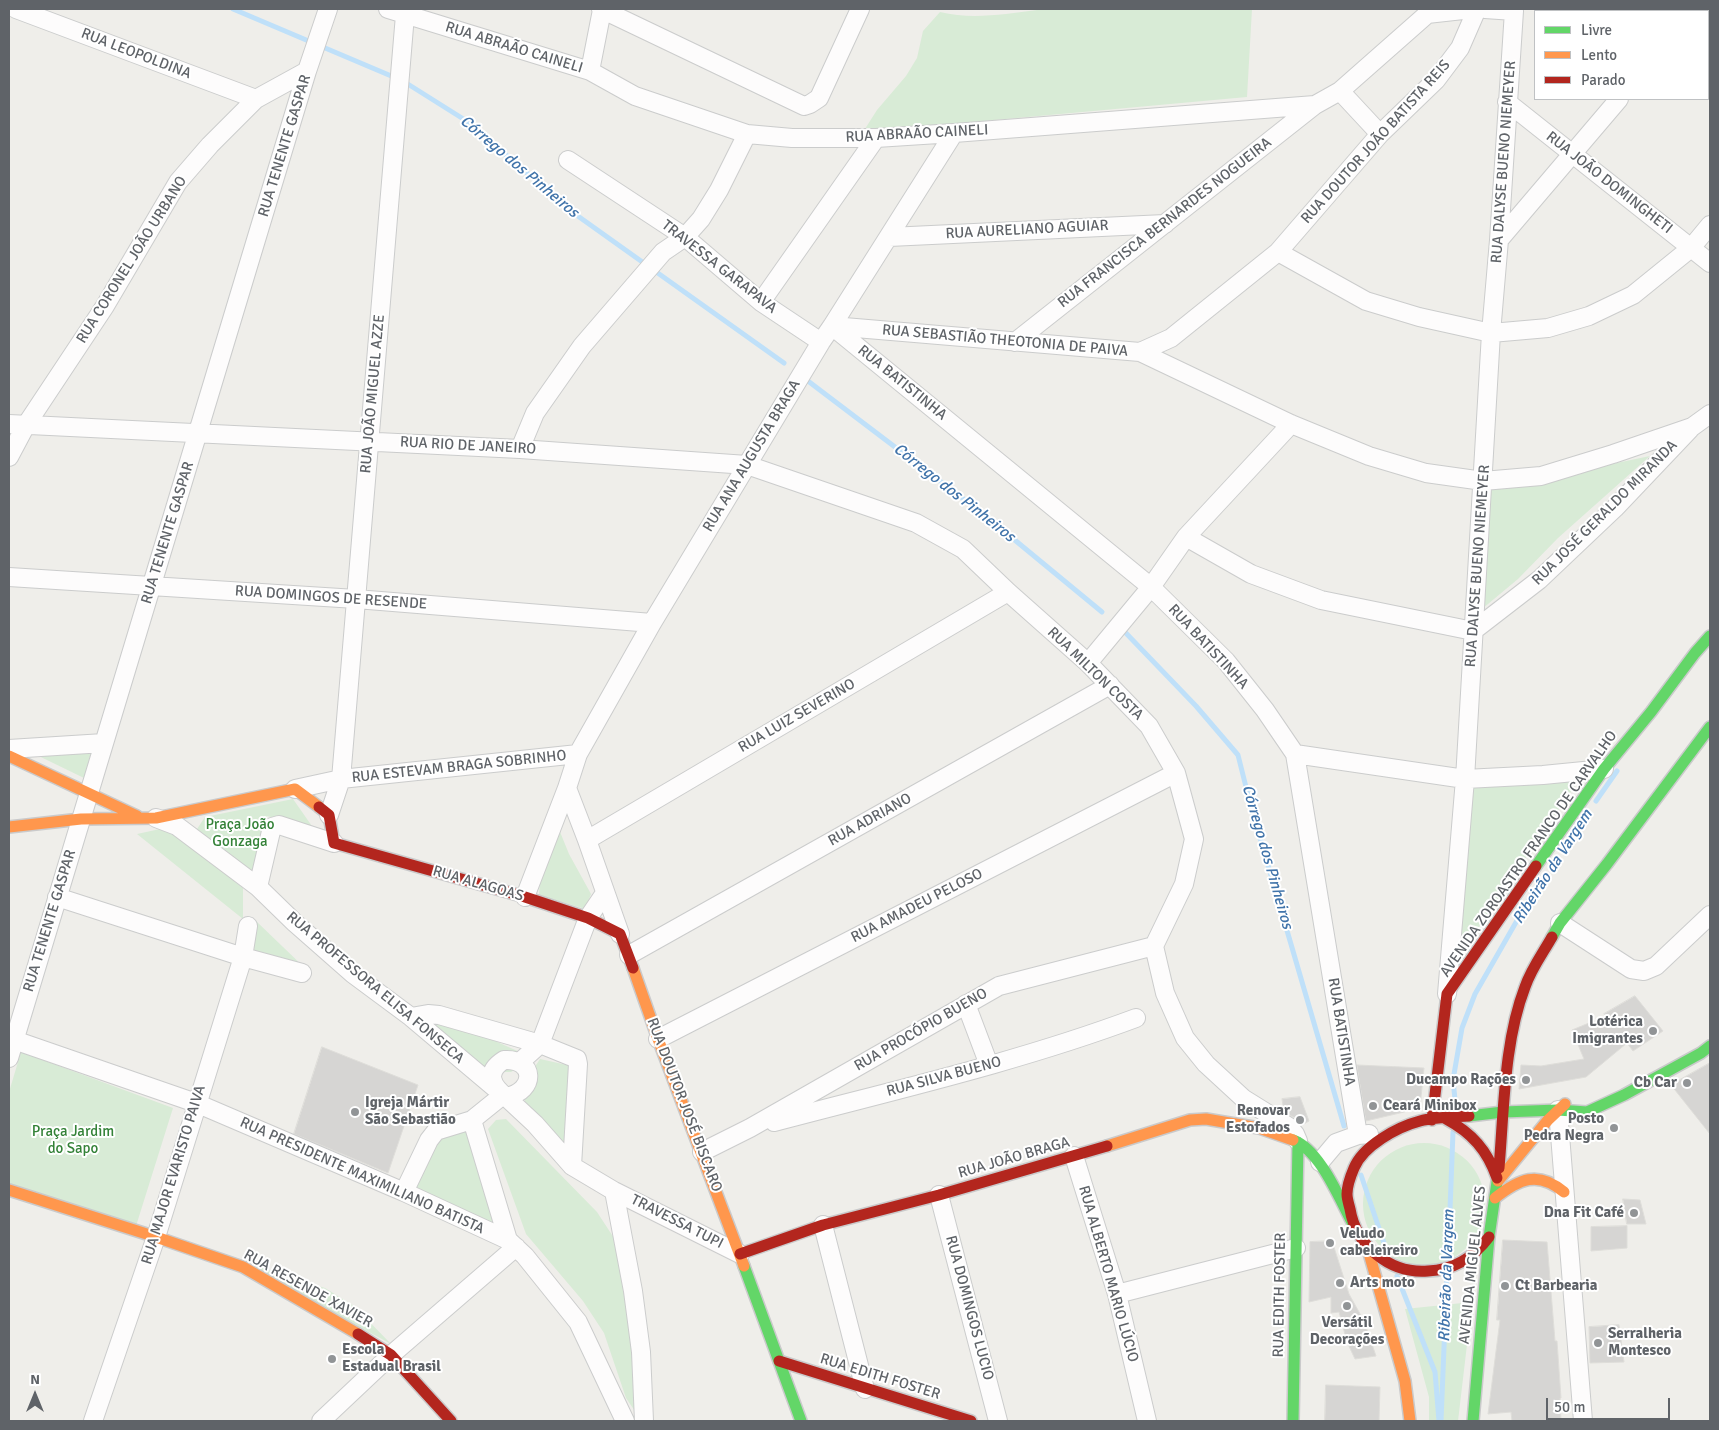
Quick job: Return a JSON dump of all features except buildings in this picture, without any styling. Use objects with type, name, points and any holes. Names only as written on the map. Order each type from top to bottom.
[{"type":"main road","name":"AVENIDA ZOROASTRO FRANCO DE CARVALHO","points":[[1447,994],[1604,769],[1652,712],[1695,653],[1710,636]]},
{"type":"main road","points":[[1503,1112],[1508,1058],[1525,985],[1560,923],[1710,727]]},
{"type":"main road","points":[[9,756],[88,794],[148,818]]},
{"type":"main road","points":[[9,827],[81,819],[148,818],[295,789],[329,815],[334,843]]},
{"type":"main road","name":"RUA ALAGOAS","points":[[334,843],[525,897],[588,918],[620,934]]},
{"type":"main road","name":"RUA DOUTOR JOSÉ BISCARO","points":[[620,934],[801,1421]]},
{"type":"main road","name":"RUA DALYSE BUENO NIEMEYER","points":[[1426,1121],[1447,994]]},
{"type":"main road","points":[[1352,1222],[1348,1194],[1354,1167],[1372,1144],[1395,1131],[1426,1121],[1565,1105],[1587,1112],[1624,1095],[1702,1053],[1710,1046]]},
{"type":"main road","points":[[1498,1181],[1548,1120],[1565,1105]]},
{"type":"main road","name":"AVENIDA MIGUEL ALVES","points":[[1473,1421],[1489,1237],[1498,1181],[1503,1112]]},
{"type":"main road","name":"RUA JOÃO BRAGA","points":[[740,1254],[823,1225],[939,1195],[1190,1120],[1206,1119],[1259,1128],[1298,1142]]},
{"type":"main road","points":[[1446,1119],[1461,1127],[1482,1144],[1498,1181]]},
{"type":"main road","points":[[1298,1142],[1320,1162],[1366,1246],[1405,1381],[1410,1421]]},
{"type":"main road","name":"RUA EDITH FOSTER","points":[[1293,1421],[1298,1142]]},
{"type":"main road","points":[[1297,1169],[1304,1163],[1320,1162]]},
{"type":"main road","points":[[1495,1198],[1506,1189],[1530,1178],[1548,1180],[1564,1192]]},
{"type":"main road","name":"RUA RESENDE XAVIER","points":[[9,1190],[243,1267],[351,1328],[390,1355],[452,1421]]},
{"type":"main road","points":[[1366,1246],[1390,1264],[1418,1272],[1435,1271],[1451,1267],[1466,1260],[1479,1250],[1489,1237]]},
{"type":"main road","name":"RUA EDITH FOSTER","points":[[779,1361],[972,1421]]},
{"type":"street","name":"RUA LEOPOLDINA","points":[[16,9],[256,99]]},
{"type":"street","name":"RUA TENENTE GASPAR","points":[[9,1058],[307,71],[328,9]]},
{"type":"street","name":"RUA ABRAÃO CAINELI","points":[[388,9],[406,12],[590,71],[635,96],[747,134],[792,138],[876,138],[1315,105],[1340,91],[1430,11]]},
{"type":"street","points":[[590,71],[602,9],[804,106],[819,98],[860,9]]},
{"type":"street","points":[[1430,11],[1472,9]]},
{"type":"street","name":"RUA DOUTOR JOÃO BATISTA REIS","points":[[1140,352],[1171,338],[1278,252],[1380,134],[1436,80],[1460,48],[1476,9]]},
{"type":"street","points":[[1485,9],[1514,9]]},
{"type":"street","name":"RUA DALYSE BUENO NIEMEYER","points":[[1447,994],[1465,779],[1491,333],[1500,240],[1514,9]]},
{"type":"street","name":"RUA JOÃO MIGUEL AZZE","points":[[340,779],[406,12]]},
{"type":"street","name":"RUA CORONEL JOÃO URBANO","points":[[9,457],[17,425],[105,306],[178,182],[210,145],[256,99],[307,71]]},
{"type":"street","points":[[1340,91],[1380,134]]},
{"type":"street","points":[[1500,240],[1618,100]]},
{"type":"street","name":"RUA JOÃO DOMINGHETI","points":[[1508,102],[1572,155],[1710,263]]},
{"type":"street","name":"RUA FRANCISCA BERNARDES NOGUEIRA","points":[[1015,342],[1315,105]]},
{"type":"street","name":"RUA ANA AUGUSTA BRAGA","points":[[525,897],[567,788],[578,754],[652,623],[821,342],[954,133]]},
{"type":"street","points":[[520,449],[535,413],[582,346],[663,252],[682,239],[701,219],[719,190],[747,134]]},
{"type":"street","points":[[760,302],[876,138]]},
{"type":"street","name":"TRAVESSA GARAPAVA","points":[[568,160],[682,239],[760,302],[821,342]]},
{"type":"street","name":"RUA AURELIANO AGUIAR","points":[[889,237],[1165,224]]},
{"type":"street","points":[[1278,252],[1366,301],[1419,318],[1491,333],[1548,328],[1589,316],[1634,295],[1691,248],[1710,225]]},
{"type":"street","name":"RUA SEBASTIÃO THEOTONIA DE PAIVA","points":[[832,326],[1140,352],[1291,424],[1369,456],[1426,473],[1483,481],[1541,476],[1692,427],[1710,414]]},
{"type":"street","name":"RUA BATISTINHA","points":[[832,326],[1151,587],[1226,661],[1265,710],[1295,754],[1358,1135]]},
{"type":"street","points":[[1088,663],[1151,587],[1186,537],[1291,424]]},
{"type":"street","name":"RUA RIO DE JANEIRO","points":[[17,425],[520,449],[747,465]]},
{"type":"street","name":"RUA JOSÉ GERALDO MIRANDA","points":[[1473,631],[1539,580],[1615,508],[1692,427]]},
{"type":"street","name":"RUA MILTON COSTA","points":[[747,465],[916,523],[963,549],[1088,663],[1148,726],[1176,773],[1194,839],[1184,884],[1154,946]]},
{"type":"street","points":[[1186,537],[1251,574],[1322,600],[1473,631]]},
{"type":"street","name":"RUA DOMINGOS DE RESENDE","points":[[9,576],[356,599],[652,623]]},
{"type":"street","name":"RUA LUIZ SEVERINO","points":[[587,840],[1008,592]]},
{"type":"street","name":"RUA ADRIANO","points":[[629,954],[1110,685]]},
{"type":"street","points":[[9,749],[104,743]]},
{"type":"street","name":"RUA ESTEVAM BRAGA SOBRINHO","points":[[340,779],[578,754]]},
{"type":"street","points":[[1295,754],[1465,779],[1543,775],[1604,769]]},
{"type":"street","name":"RUA AMADEU PELOSO","points":[[658,1039],[1176,773]]},
{"type":"street","points":[[295,789],[340,779],[329,815]]},
{"type":"street","name":"RUA DOUTOR JOSÉ BISCARO","points":[[567,788],[620,934]]},
{"type":"street","points":[[148,818],[177,826],[258,887]]},
{"type":"street","name":"RUA ALAGOAS","points":[[258,887],[272,827],[279,824],[334,843]]},
{"type":"street","name":"RUA PROFESSORA ELISA FONSECA","points":[[258,887],[295,923],[353,974],[411,1017],[501,1093],[534,1124],[572,1166],[614,1191]]},
{"type":"street","points":[[520,1062],[540,1044],[588,918],[605,893]]},
{"type":"street","points":[[57,897],[243,957],[302,973]]},
{"type":"street","points":[[1560,923],[1631,969],[1644,971],[1656,966],[1710,915]]},
{"type":"street","name":"RUA MAJOR EVARISTO PAIVA","points":[[93,1421],[156,1237],[196,1103],[243,957],[248,926]]},
{"type":"street","points":[[1154,946],[1165,993],[1185,1038],[1206,1064],[1244,1099],[1289,1127],[1295,1134],[1298,1142]]},
{"type":"street","name":"RUA PROCÓPIO BUENO","points":[[702,1152],[750,1128],[999,986],[1154,946]]},
{"type":"street","points":[[966,1004],[988,1065]]},
{"type":"street","points":[[411,1017],[428,1014],[440,1015],[540,1044],[576,1059],[578,1064],[572,1166]]},
{"type":"street","name":"RUA SILVA BUENO","points":[[750,1128],[988,1065],[1100,1032],[1136,1018]]},
{"type":"street","name":"RUA PRESIDENTE MAXIMILIANO BATISTA","points":[[14,1040],[196,1103],[404,1192],[512,1243],[578,1322],[624,1420]]},
{"type":"street","points":[[404,1192],[429,1140],[436,1131],[472,1120],[501,1093],[523,1091],[527,1084],[528,1076],[526,1068],[520,1062],[504,1060],[493,1071],[492,1079],[501,1093]]},
{"type":"street","points":[[1565,1105],[1564,1192],[1583,1421]]},
{"type":"street","points":[[321,1421],[512,1243],[472,1120]]},
{"type":"street","points":[[1320,1162],[1336,1143],[1358,1135],[1395,1131]]},
{"type":"street","name":"RUA ALBERTO MARIO LÚCIO","points":[[1074,1156],[1117,1294],[1147,1421]]},
{"type":"street","points":[[614,1191],[633,1291],[641,1352],[644,1421]]},
{"type":"street","name":"TRAVESSA TUPI","points":[[614,1191],[740,1254]]},
{"type":"street","name":"RUA DOMINGOS LUCIO","points":[[939,1195],[998,1421]]},
{"type":"street","points":[[823,1225],[865,1389]]},
{"type":"street","points":[[1117,1294],[1296,1248]]},
{"type":"green space","points":[[1252,9],[1247,97],[863,132],[877,110],[906,76],[917,58],[923,31],[940,12],[976,16],[1037,10]]},
{"type":"green space","points":[[1650,456],[1558,538],[1518,579],[1482,609],[1488,490]]},
{"type":"green space","points":[[14,744],[92,750],[84,778]]},
{"type":"green space","points":[[1582,776],[1454,964],[1471,787],[1495,787]]},
{"type":"green space","name":"Praça João Gonzaga","points":[[293,799],[314,829],[267,816],[254,874],[197,829],[205,817]]},
{"type":"green space","points":[[556,822],[569,854],[591,894],[585,909],[539,895],[540,878]]},
{"type":"green space","points":[[160,829],[170,830],[243,888],[243,919],[137,834]]},
{"type":"green space","points":[[256,921],[308,971],[245,953]]},
{"type":"green space","points":[[434,1019],[484,1036],[533,1058],[511,1072],[494,1072],[480,1088],[413,1024]]},
{"type":"green space","name":"Praça Jardim do Sapo","points":[[21,1052],[173,1108],[136,1226],[9,1189],[9,1092]]},
{"type":"green space","points":[[540,1059],[576,1067],[563,1160],[525,1107],[525,1082]]},
{"type":"green space","points":[[506,1119],[597,1212],[614,1238],[629,1300],[639,1417],[626,1398],[604,1333],[583,1301],[526,1234],[488,1129],[496,1120]]},
{"type":"green space","points":[[470,1126],[502,1232],[409,1190],[432,1141]]},
{"type":"green space","points":[[1424,1143],[1436,1144],[1447,1148],[1458,1153],[1467,1161],[1475,1170],[1480,1181],[1484,1192],[1484,1216],[1480,1227],[1475,1238],[1467,1247],[1458,1255],[1447,1260],[1436,1264],[1424,1265],[1412,1264],[1401,1260],[1390,1255],[1381,1247],[1373,1238],[1368,1227],[1364,1216],[1363,1204],[1364,1192],[1368,1181],[1373,1170],[1381,1161],[1390,1153],[1401,1148],[1412,1144]]},
{"type":"green space","points":[[234,1259],[325,1288],[354,1306],[391,1344]]},
{"type":"green space","points":[[1472,1302],[1458,1421],[1429,1421],[1429,1397],[1405,1309]]},
{"type":"waterway","name":"Córrego dos Pinheiros","points":[[233,9],[396,78]]},
{"type":"waterway","name":"Córrego dos Pinheiros","points":[[403,81],[465,120],[575,214],[784,363]]},
{"type":"waterway","name":"Córrego dos Pinheiros","points":[[804,378],[982,513],[1102,612]]},
{"type":"waterway","name":"Córrego dos Pinheiros","points":[[1122,629],[1196,706],[1238,755],[1251,807],[1344,1126]]},
{"type":"waterway","name":"Ribeirão da Vargem","points":[[1596,801],[1617,771]]},
{"type":"waterway","name":"Ribeirão da Vargem","points":[[1456,1109],[1453,1080],[1462,1028],[1475,994],[1539,882]]},
{"type":"waterway","name":"Ribeirão da Vargem","points":[[1448,1261],[1453,1132]]},
{"type":"waterway","name":"Córrego dos Pinheiros","points":[[1361,1175],[1387,1252]]},
{"type":"waterway","name":"Ribeirão da Vargem","points":[[1441,1421],[1447,1274]]},
{"type":"waterway","name":"Córrego dos Pinheiros","points":[[1397,1276],[1435,1372],[1439,1421]]},
{"type":"traffic: fast","points":[[1536,866],[1604,769],[1710,636]]},
{"type":"traffic: fast","points":[[1552,937],[1560,923],[1710,727]]},
{"type":"traffic: fast","points":[[1469,1116],[1503,1112],[1558,1110],[1587,1112],[1624,1095],[1701,1053],[1710,1046]]},
{"type":"traffic: fast","points":[[1293,1140],[1303,1145],[1320,1164],[1335,1188],[1352,1222]]},
{"type":"traffic: fast","points":[[1293,1421],[1298,1142]]},
{"type":"traffic: fast","points":[[1473,1421],[1489,1237],[1499,1168]]},
{"type":"traffic: fast","points":[[744,1266],[801,1421]]},
{"type":"traffic: slow","points":[[9,756],[137,816]]},
{"type":"traffic: slow","points":[[9,827],[81,819],[156,818],[295,789],[319,807]]},
{"type":"traffic: slow","points":[[633,968],[744,1266]]},
{"type":"traffic: slow","points":[[1498,1181],[1548,1120],[1565,1104]]},
{"type":"traffic: slow","points":[[1107,1146],[1190,1120],[1206,1119],[1259,1128],[1293,1140]]},
{"type":"traffic: slow","points":[[1495,1198],[1512,1186],[1537,1179],[1555,1185],[1564,1192]]},
{"type":"traffic: slow","points":[[9,1190],[243,1267],[358,1334]]},
{"type":"traffic: slow","points":[[1367,1246],[1405,1381],[1410,1421]]},
{"type":"traffic: jam","points":[[319,807],[329,815],[334,843],[525,897],[588,918],[620,934],[633,968]]},
{"type":"traffic: jam","points":[[1432,1120],[1447,994],[1536,866]]},
{"type":"traffic: jam","points":[[1499,1168],[1506,1076],[1518,1008],[1534,967],[1552,937]]},
{"type":"traffic: jam","points":[[1469,1116],[1420,1121],[1382,1138],[1358,1160],[1349,1181],[1347,1198],[1359,1235],[1367,1246],[1377,1255],[1401,1268],[1414,1271],[1428,1271],[1455,1265],[1477,1251],[1489,1237]]},
{"type":"traffic: jam","points":[[1446,1119],[1464,1130],[1478,1143],[1497,1178]]},
{"type":"traffic: jam","points":[[740,1254],[823,1225],[939,1195],[1107,1146]]},
{"type":"traffic: jam","points":[[358,1334],[391,1355],[451,1421]]},
{"type":"traffic: jam","points":[[779,1361],[971,1421]]},
{"type":"place","name":"Lotérica Imigrantes","points":[[1653,1031]]},
{"type":"place","name":"Ducampo Rações","points":[[1526,1080]]},
{"type":"place","name":"Cb Car","points":[[1687,1083]]},
{"type":"place","name":"Ceará Minibox","points":[[1373,1106]]},
{"type":"place","name":"Igreja Mártir São Sebastião","points":[[355,1112]]},
{"type":"place","name":"Renovar Estofados","points":[[1300,1120]]},
{"type":"place","name":"Posto Pedra Negra","points":[[1614,1128]]},
{"type":"place","name":"Dna Fit Café","points":[[1634,1213]]},
{"type":"place","name":"Veludo cabeleireiro","points":[[1330,1243]]},
{"type":"place","name":"Arts moto","points":[[1340,1283]]},
{"type":"place","name":"Ct Barbearia","points":[[1505,1286]]},
{"type":"place","name":"Versátil Decorações","points":[[1347,1306]]},
{"type":"place","name":"Serralheria Montesco","points":[[1598,1343]]},
{"type":"place","name":"Escola Estadual Brasil","points":[[332,1359]]}]
